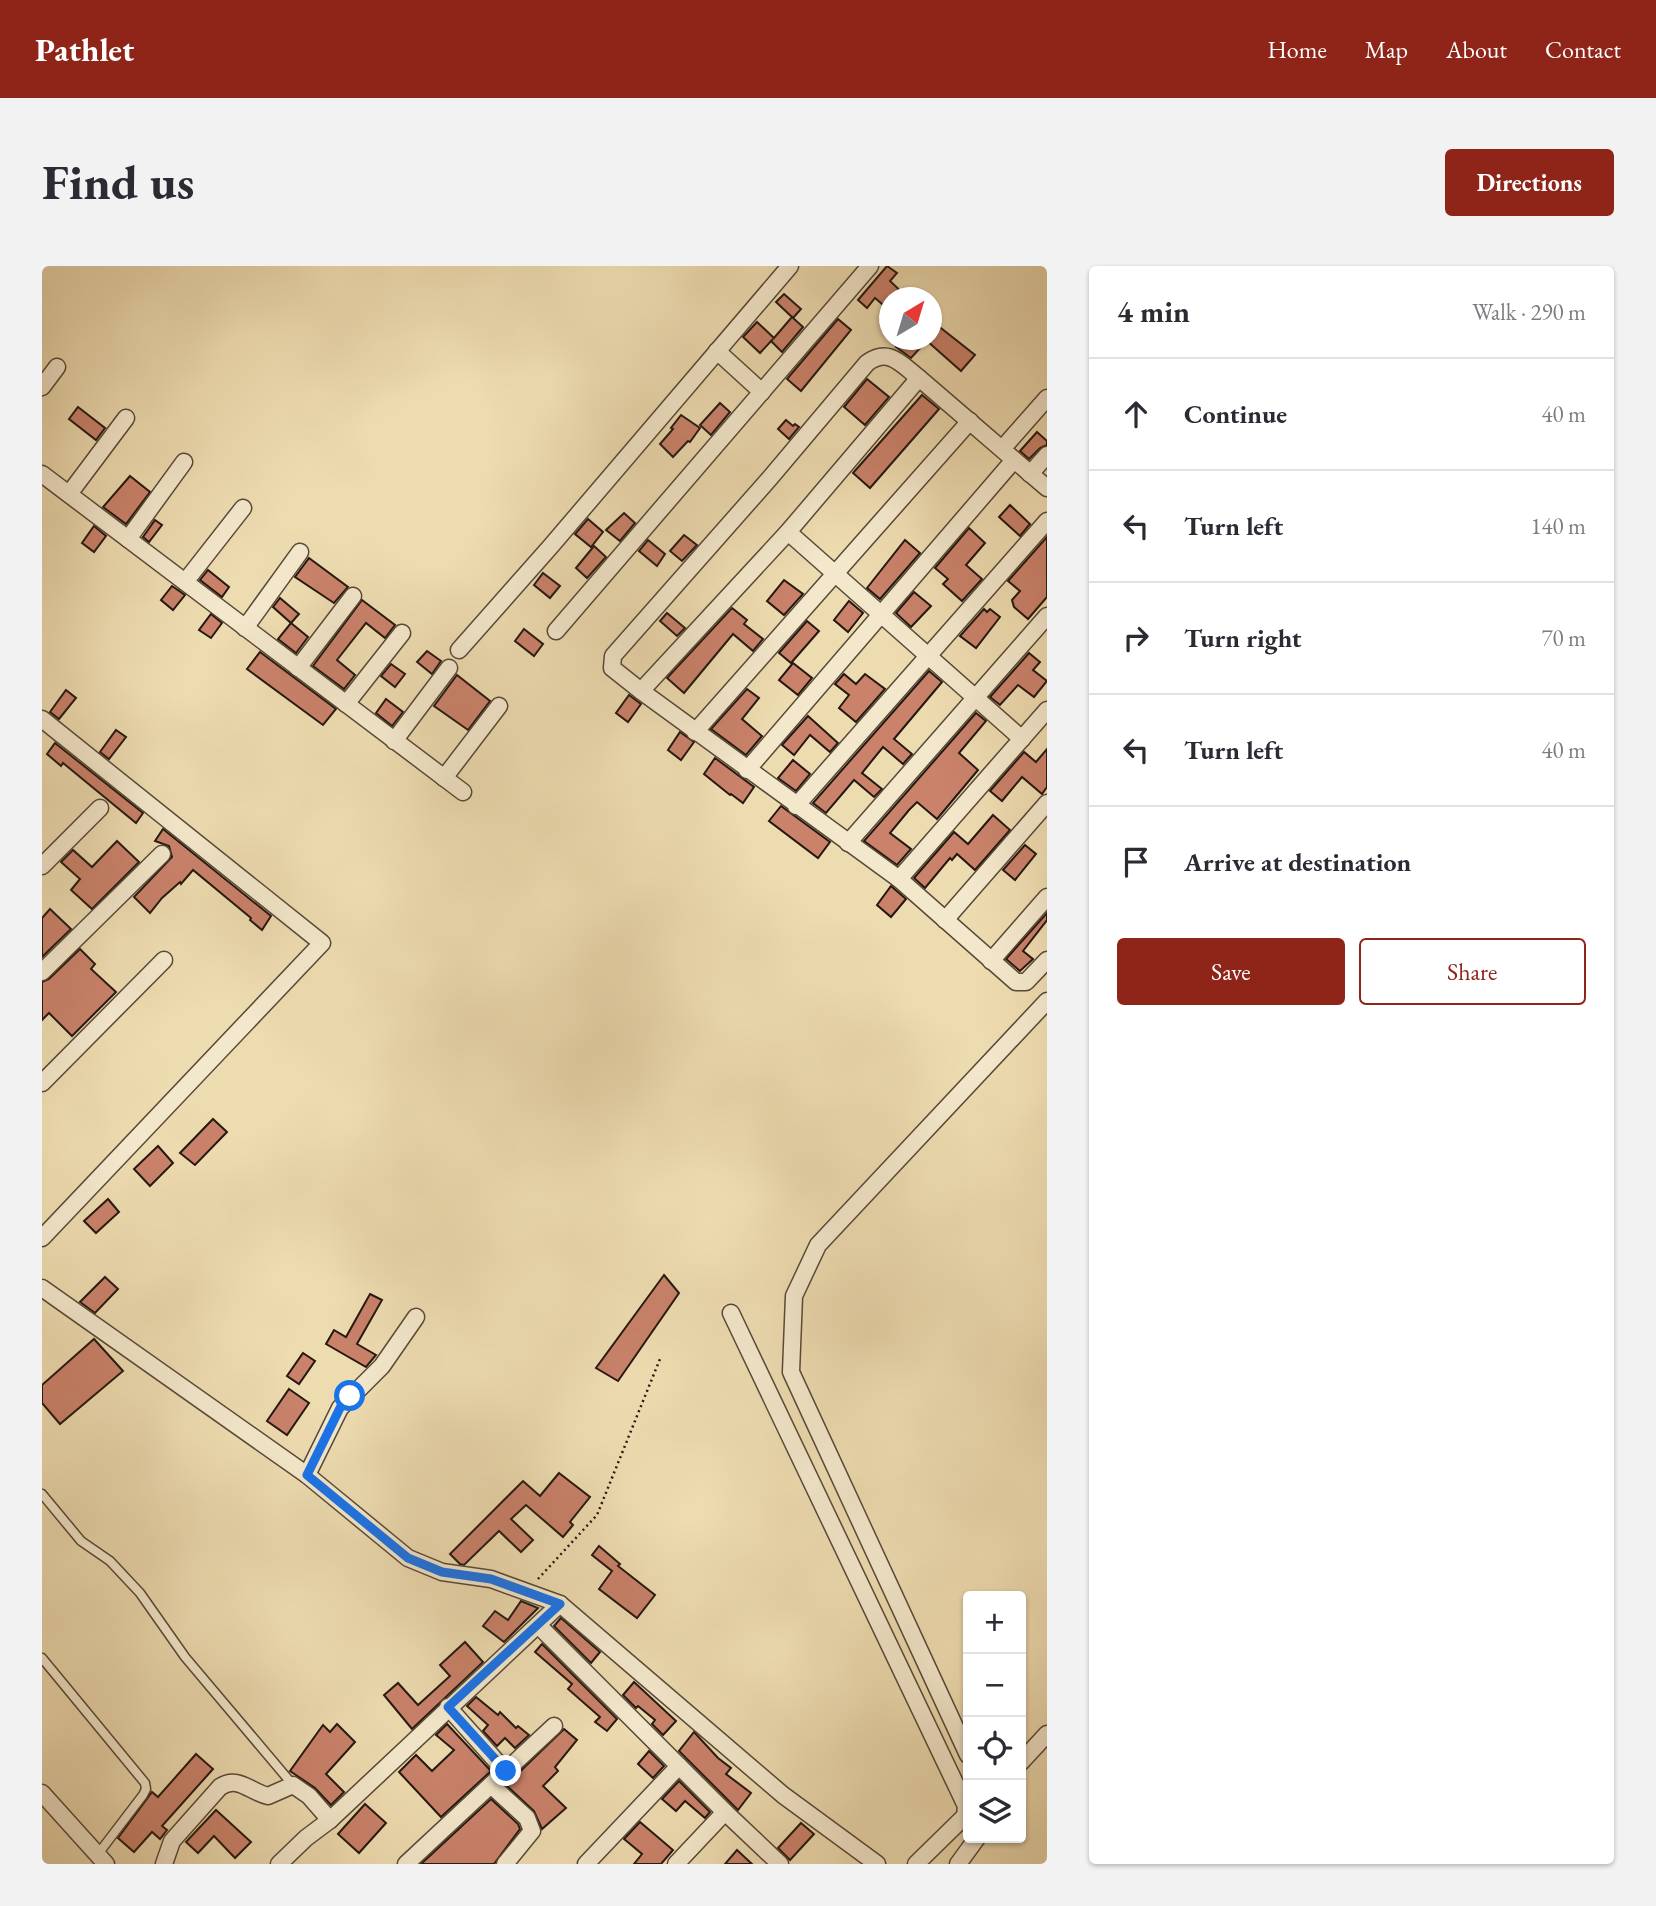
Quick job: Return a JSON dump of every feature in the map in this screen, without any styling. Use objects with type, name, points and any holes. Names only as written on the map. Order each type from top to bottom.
[{"type":"street","points":[[459,650],[790,266]]},
{"type":"street","points":[[556,631],[870,266]]},
{"type":"street","points":[[717,351],[762,392]]},
{"type":"street","points":[[1047,488],[919,378],[893,358],[876,356],[867,363],[613,656],[612,668],[695,732],[899,880],[1016,982],[1021,984],[1047,960]]},
{"type":"street","points":[[42,387],[57,367]]},
{"type":"street","points":[[641,691],[788,532],[919,378]]},
{"type":"street","points":[[747,770],[881,614],[1008,455],[1047,398]]},
{"type":"street","points":[[69,494],[126,418]]},
{"type":"street","points":[[695,732],[970,421]]},
{"type":"street","points":[[1030,474],[1047,455]]},
{"type":"street","points":[[128,539],[184,462]]},
{"type":"street","points":[[42,474],[463,793]]},
{"type":"street","points":[[185,582],[243,508]]},
{"type":"street","points":[[796,806],[1047,521]]},
{"type":"street","points":[[788,532],[1022,739]]},
{"type":"street","points":[[245,628],[300,552]]},
{"type":"street","points":[[298,668],[353,596]]},
{"type":"street","points":[[848,843],[1047,616]]},
{"type":"street","points":[[346,704],[402,634]]},
{"type":"street","points":[[394,741],[449,668]]},
{"type":"street","points":[[444,778],[499,706]]},
{"type":"street","points":[[899,880],[1047,710]]},
{"type":"street","points":[[42,719],[322,943],[42,1238]]},
{"type":"street","points":[[945,920],[1047,803]]},
{"type":"street","points":[[42,866],[100,808]]},
{"type":"street","points":[[42,972],[162,854]]},
{"type":"street","points":[[991,961],[1047,897]]},
{"type":"street","points":[[42,1083],[164,960]]},
{"type":"street","points":[[963,1744],[791,1372],[794,1296],[818,1245],[1047,1001]]},
{"type":"street","points":[[42,1288],[307,1475],[408,1558],[442,1572],[491,1579],[560,1604],[783,1796],[877,1864]]},
{"type":"street","points":[[731,1313],[966,1805],[965,1815],[957,1825],[916,1864]]},
{"type":"street","points":[[307,1475],[340,1408],[382,1366],[416,1317]]},
{"type":"street","points":[[279,1864],[330,1820],[560,1604]]},
{"type":"street","points":[[538,1625],[780,1864]]},
{"type":"street","points":[[448,1707],[506,1771]]},
{"type":"street","points":[[406,1864],[554,1726]]},
{"type":"street","points":[[1026,1757],[1047,1734]]},
{"type":"street","points":[[586,1864],[679,1766]]},
{"type":"street","points":[[164,1864],[172,1841],[227,1782],[238,1782],[268,1796],[293,1786],[309,1796],[330,1820]]},
{"type":"street","points":[[491,1785],[527,1818],[532,1830],[505,1864]]},
{"type":"street","points":[[42,1793],[102,1859]]},
{"type":"street","points":[[676,1864],[725,1812]]},
{"type":"street","points":[[958,1864],[973,1843]]},
{"type":"lane","points":[[42,1494],[81,1541],[110,1561],[132,1584],[186,1657],[293,1786]]},
{"type":"lane","points":[[42,1658],[145,1783],[143,1795],[102,1859]]},
{"type":"path","points":[[526,1592],[597,1515],[660,1359]]},
{"type":"building","points":[[887,266],[897,273],[890,281],[896,287],[879,287],[879,301],[875,298],[867,308],[858,300]]},
{"type":"building","points":[[784,294],[801,309],[793,318],[776,302]]},
{"type":"building","points":[[792,317],[803,327],[782,352],[771,341],[760,353],[743,337],[757,322],[774,338]]},
{"type":"building","points":[[838,319],[851,330],[801,391],[787,379]]},
{"type":"building","points":[[942,329],[975,355],[961,371],[937,350],[942,350]]},
{"type":"building","points":[[900,350],[918,350],[911,358]]},
{"type":"building","points":[[867,379],[889,397],[865,425],[844,407]]},
{"type":"building","points":[[922,395],[939,409],[870,488],[853,473]]},
{"type":"building","points":[[720,403],[730,412],[711,435],[700,425]]},
{"type":"building","points":[[78,407],[105,428],[96,440],[69,419]]},
{"type":"building","points":[[681,415],[700,428],[690,442],[673,457],[660,444]]},
{"type":"building","points":[[786,420],[799,427],[789,439],[778,429]]},
{"type":"building","points":[[1037,432],[1047,441],[1047,445],[1029,459],[1020,451]]},
{"type":"building","points":[[130,476],[150,492],[126,524],[103,507]]},
{"type":"building","points":[[1010,505],[1030,524],[1020,536],[999,517]]},
{"type":"building","points":[[624,513],[635,523],[620,541],[606,530]]},
{"type":"building","points":[[588,519],[603,532],[591,547],[575,534]]},
{"type":"building","points":[[155,520],[162,525],[149,542],[143,537]]},
{"type":"building","points":[[94,526],[106,536],[94,552],[82,543]]},
{"type":"building","points":[[969,528],[985,543],[966,565],[982,579],[962,601],[943,584],[948,579],[935,568]]},
{"type":"building","points":[[684,535],[697,545],[682,561],[670,551]]},
{"type":"building","points":[[1047,537],[1047,597],[1028,619],[1014,607],[1012,600],[1020,591],[1008,581]]},
{"type":"building","points":[[648,540],[665,554],[657,566],[639,551]]},
{"type":"building","points":[[905,540],[920,553],[880,599],[867,588]]},
{"type":"building","points":[[594,546],[606,557],[587,578],[576,568]]},
{"type":"building","points":[[309,558],[348,587],[334,603],[295,577]]},
{"type":"building","points":[[208,570],[229,587],[222,597],[200,580]]},
{"type":"building","points":[[543,573],[560,586],[550,598],[534,585]]},
{"type":"building","points":[[784,580],[803,594],[784,615],[767,601]]},
{"type":"building","points":[[172,586],[185,595],[173,610],[161,600]]},
{"type":"building","points":[[914,592],[931,606],[911,627],[896,613]]},
{"type":"building","points":[[280,598],[299,614],[291,623],[273,607]]},
{"type":"building","points":[[362,600],[395,625],[385,638],[366,623],[337,660],[355,675],[344,689],[313,666]]},
{"type":"building","points":[[849,601],[863,613],[848,632],[834,620]]},
{"type":"building","points":[[732,608],[747,620],[744,624],[763,639],[753,651],[733,634],[684,693],[667,678]]},
{"type":"building","points":[[984,609],[987,612],[990,609],[1000,617],[976,648],[960,636]]},
{"type":"building","points":[[667,613],[685,628],[677,636],[660,621]]},
{"type":"building","points":[[211,614],[222,623],[211,638],[199,630]]},
{"type":"building","points":[[807,621],[819,631],[791,663],[779,653]]},
{"type":"building","points":[[291,623],[308,637],[296,653],[278,639]]},
{"type":"building","points":[[524,629],[543,644],[534,656],[515,641]]},
{"type":"building","points":[[427,651],[441,661],[432,674],[417,662]]},
{"type":"building","points":[[260,652],[336,709],[323,725],[247,669]]},
{"type":"building","points":[[1029,653],[1040,662],[1033,670],[1047,681],[1034,697],[1018,685],[1000,705],[990,697]]},
{"type":"building","points":[[793,663],[812,678],[798,695],[779,680]]},
{"type":"building","points":[[391,664],[405,674],[395,687],[381,676]]},
{"type":"building","points":[[929,671],[942,682],[894,739],[912,754],[903,764],[883,747],[862,773],[882,789],[874,797],[854,780],[826,813],[813,803]]},
{"type":"building","points":[[844,674],[856,684],[865,674],[885,689],[856,722],[839,708],[849,695],[835,684]]},
{"type":"building","points":[[457,675],[490,701],[468,730],[434,706]]},
{"type":"building","points":[[747,689],[759,698],[742,719],[762,736],[746,755],[711,729]]},
{"type":"building","points":[[66,690],[76,698],[59,719],[50,712]]},
{"type":"building","points":[[629,695],[641,704],[628,722],[616,713]]},
{"type":"building","points":[[386,699],[403,712],[392,726],[376,713]]},
{"type":"building","points":[[976,713],[986,721],[959,753],[978,770],[937,819],[917,802],[909,810],[890,833],[911,849],[897,865],[864,841]]},
{"type":"building","points":[[808,716],[838,743],[830,752],[810,735],[794,755],[782,745]]},
{"type":"building","points":[[116,730],[126,737],[109,759],[100,752]]},
{"type":"building","points":[[680,732],[694,742],[681,760],[668,750]]},
{"type":"building","points":[[55,743],[143,813],[136,823],[63,763],[61,766],[47,754]]},
{"type":"building","points":[[1047,749],[1047,787],[1042,794],[1022,777],[1002,801],[990,791],[1024,752],[1036,762]]},
{"type":"building","points":[[715,758],[754,787],[743,803],[704,774]]},
{"type":"building","points":[[793,760],[810,774],[796,791],[778,778]]},
{"type":"building","points":[[781,806],[830,842],[818,858],[769,821]]},
{"type":"building","points":[[993,815],[1010,830],[975,870],[957,854],[952,860],[950,858],[925,888],[914,878],[954,832],[968,844]]},
{"type":"building","points":[[163,829],[271,916],[262,930],[193,870],[181,884],[180,882],[162,898],[150,913],[134,897],[172,857],[169,846],[155,841]]},
{"type":"building","points":[[117,841],[139,862],[92,909],[71,890],[80,879],[61,862],[73,850],[92,867]]},
{"type":"building","points":[[1025,845],[1036,854],[1015,880],[1003,870]]},
{"type":"building","points":[[891,886],[906,899],[891,917],[877,905]]},
{"type":"building","points":[[50,909],[71,929],[42,957],[42,918]]},
{"type":"building","points":[[1047,913],[1047,920],[1023,951],[1033,959],[1020,971],[1006,959]]},
{"type":"building","points":[[80,949],[95,964],[91,969],[116,992],[72,1036],[49,1013],[42,1020],[42,982],[49,979]]},
{"type":"building","points":[[213,1119],[227,1132],[195,1165],[180,1153]]},
{"type":"building","points":[[158,1146],[173,1163],[150,1186],[134,1169]]},
{"type":"building","points":[[108,1199],[119,1212],[96,1233],[84,1221]]},
{"type":"building","points":[[664,1275],[679,1293],[618,1381],[596,1368]]},
{"type":"building","points":[[105,1277],[118,1289],[95,1313],[80,1302]]},
{"type":"building","points":[[370,1294],[382,1300],[357,1344],[376,1355],[366,1367],[326,1344],[334,1330],[346,1337]]},
{"type":"building","points":[[94,1339],[123,1371],[60,1424],[42,1403],[42,1385]]},
{"type":"building","points":[[303,1353],[315,1361],[299,1384],[287,1376]]},
{"type":"building","points":[[289,1389],[309,1403],[287,1435],[267,1421]]},
{"type":"building","points":[[559,1473],[590,1497],[570,1522],[573,1525],[563,1537],[526,1505],[511,1519],[533,1540],[521,1552],[499,1531],[464,1565],[450,1554],[523,1481],[540,1496]]},
{"type":"building","points":[[599,1546],[620,1564],[618,1566],[655,1595],[637,1618],[599,1589],[612,1571],[592,1555]]},
{"type":"building","points":[[521,1601],[538,1608],[504,1642],[483,1626],[495,1611],[508,1620]]},
{"type":"building","points":[[561,1618],[600,1652],[591,1663],[554,1626]]},
{"type":"building","points":[[465,1642],[483,1662],[412,1729],[384,1695],[398,1683],[418,1705],[450,1676],[440,1665]]},
{"type":"building","points":[[542,1644],[617,1719],[607,1731],[595,1722],[600,1717],[568,1689],[572,1684],[535,1652]]},
{"type":"building","points":[[634,1682],[676,1721],[663,1735],[652,1724],[655,1720],[638,1706],[636,1708],[623,1695]]},
{"type":"building","points":[[476,1697],[529,1735],[515,1748],[505,1738],[497,1746],[483,1731],[488,1725],[467,1706]]},
{"type":"building","points":[[337,1724],[355,1742],[326,1774],[344,1792],[331,1805],[315,1788],[290,1771],[323,1725],[330,1732]]},
{"type":"building","points":[[447,1724],[491,1771],[441,1817],[399,1772],[416,1755],[432,1771],[454,1750],[436,1735]]},
{"type":"building","points":[[564,1729],[577,1740],[555,1767],[558,1771],[543,1786],[566,1808],[542,1829],[534,1811],[506,1785]]},
{"type":"building","points":[[694,1732],[731,1768],[726,1774],[751,1793],[738,1810],[679,1751]]},
{"type":"building","points":[[649,1751],[664,1766],[653,1778],[638,1764]]},
{"type":"building","points":[[196,1754],[213,1769],[162,1826],[167,1830],[160,1839],[152,1832],[134,1852],[118,1838],[152,1792],[158,1797]]},
{"type":"building","points":[[679,1781],[710,1812],[705,1818],[685,1801],[676,1811],[662,1799]]},
{"type":"building","points":[[491,1799],[520,1829],[494,1864],[421,1864]]},
{"type":"building","points":[[365,1804],[386,1823],[359,1853],[338,1834]]},
{"type":"building","points":[[216,1810],[251,1842],[235,1858],[214,1836],[198,1853],[186,1842]]},
{"type":"building","points":[[640,1822],[673,1850],[661,1864],[634,1864],[642,1854],[624,1839]]},
{"type":"building","points":[[801,1823],[814,1834],[790,1860],[778,1848]]},
{"type":"building","points":[[737,1850],[752,1864],[725,1864]]},
{"type":"route","points":[[350,1396],[340,1408],[307,1475],[408,1558],[442,1572],[491,1579],[560,1604],[448,1707],[506,1771]]}]
